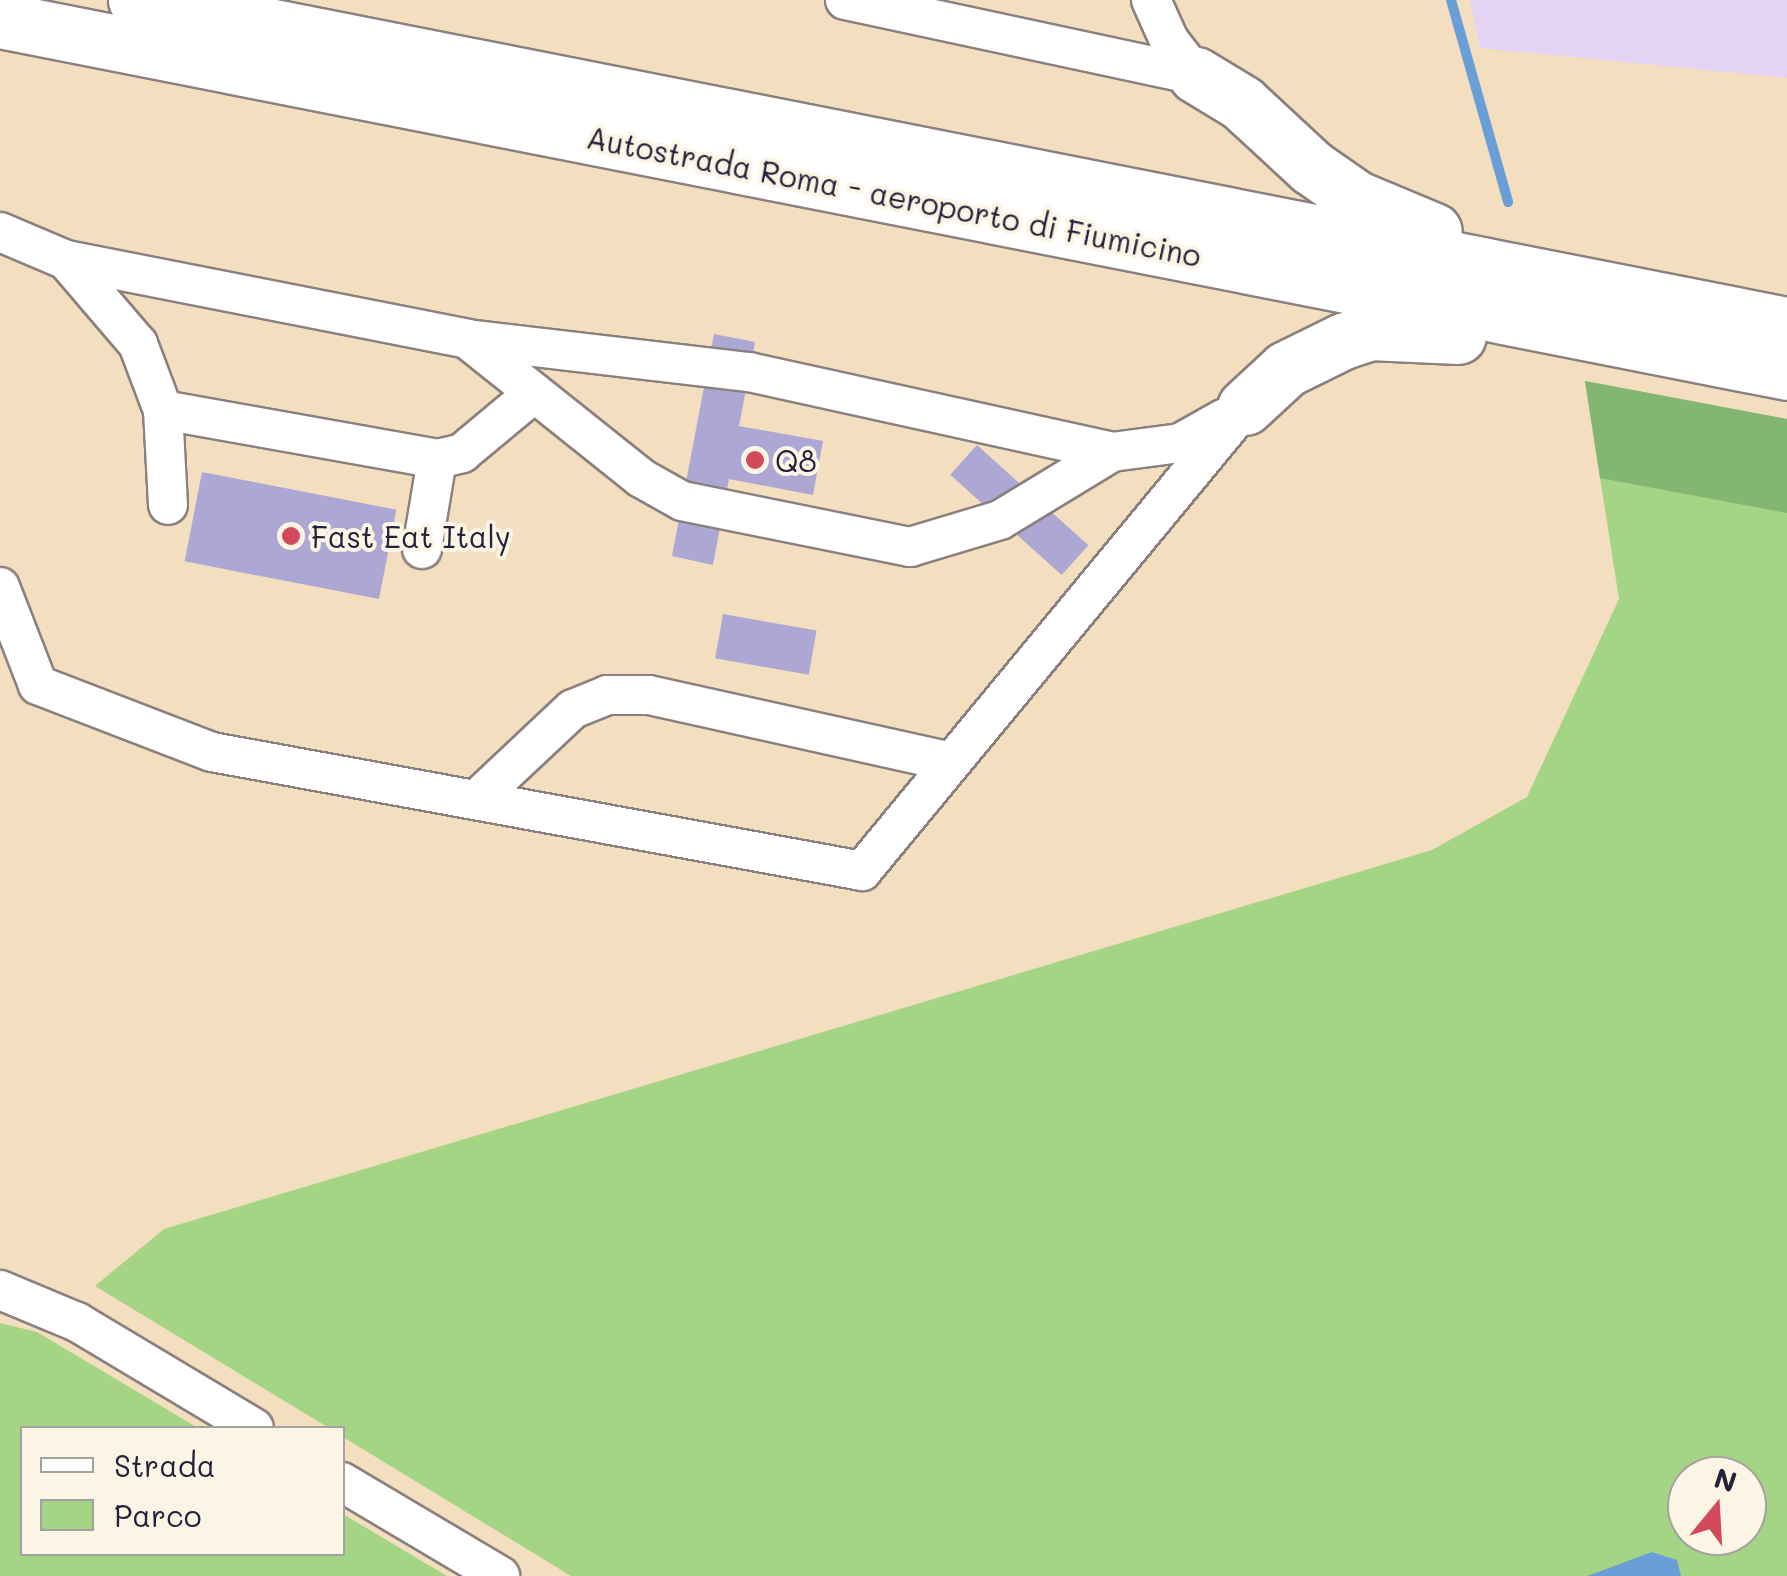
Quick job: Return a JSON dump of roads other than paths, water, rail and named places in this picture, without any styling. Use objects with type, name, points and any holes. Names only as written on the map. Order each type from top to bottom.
[{"type":"highway","name":"Autostrada Roma - aeroporto di Fiumicino","points":[[136,0],[1787,325]]},
{"type":"highway","name":"Autostrada Roma - aeroporto di Fiumicino","points":[[0,20],[1787,372]]},
{"type":"highway","points":[[1196,75],[1242,103],[1311,167],[1357,198],[1419,228],[1606,290]]},
{"type":"highway","points":[[1245,408],[1312,352],[1370,332],[1421,331],[1569,348],[1636,343]]},
{"type":"street","points":[[845,0],[1196,75]]},
{"type":"street","points":[[1151,0],[1169,40],[1196,75]]},
{"type":"street","points":[[0,232],[66,260],[467,339],[735,370],[1112,452],[1180,443],[1245,408]]},
{"type":"street","points":[[66,260],[138,344],[163,410],[168,504]]},
{"type":"street","points":[[467,339],[641,478],[682,501],[910,547],[1000,520],[1112,452]]},
{"type":"street","points":[[163,410],[436,459],[462,453],[534,393]]},
{"type":"street","points":[[0,588],[38,685],[212,752],[862,871],[1245,408]]},
{"type":"street","points":[[422,549],[436,459]]},
{"type":"street","points":[[476,800],[573,709],[607,696],[649,696],[951,762]]},
{"type":"street","points":[[0,1290],[76,1322],[251,1426]]},
{"type":"street","points":[[345,1484],[500,1576]]},
{"type":"water","points":[[1652,1552],[1677,1560],[1681,1576],[1587,1576]]},
{"type":"waterway","points":[[1451,0],[1508,202]]},
{"type":"place","name":"Q8","points":[[755,460]]},
{"type":"place","name":"Fast Eat Italy","points":[[291,536]]}]
